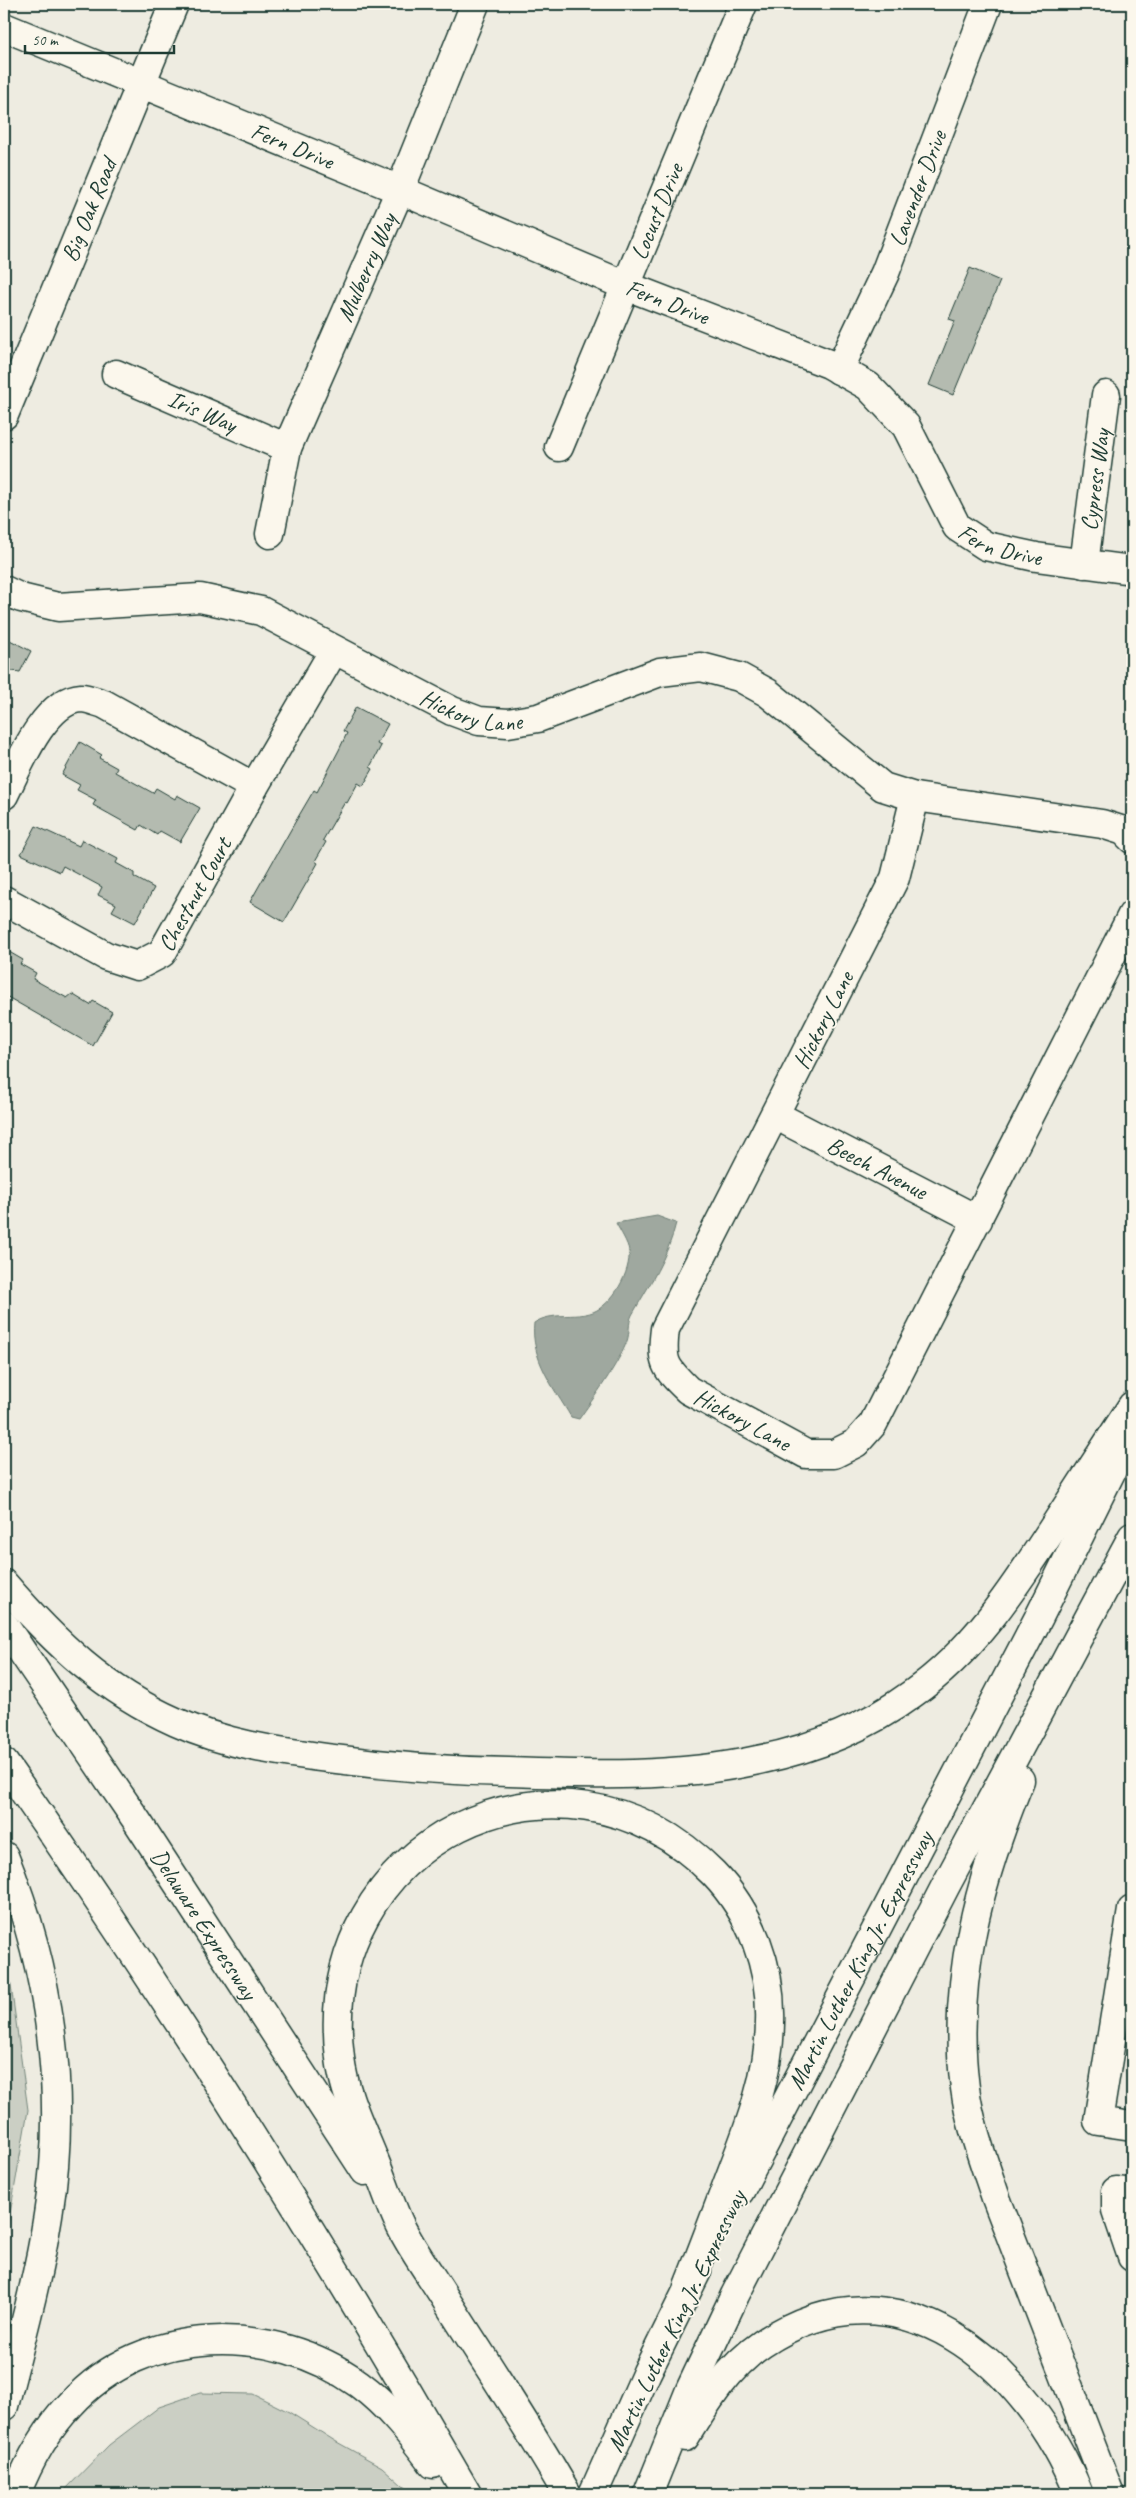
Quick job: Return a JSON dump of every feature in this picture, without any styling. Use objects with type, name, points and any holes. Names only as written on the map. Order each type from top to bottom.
[{"type":"main road","name":"Big Oak Road","points":[[4,415],[174,4]]},
{"type":"main road","name":"Mulberry Way","points":[[270,534],[287,448],[400,190],[475,4]]},
{"type":"main road","name":"Locust Drive","points":[[558,447],[742,4]]},
{"type":"main road","name":"Lavender Drive","points":[[840,370],[885,273],[988,4]]},
{"type":"main road","name":"Fern Drive","points":[[4,27],[400,190],[624,285],[840,370],[868,386],[906,426],[957,527],[986,546],[1084,564],[1132,570]]},
{"type":"main road","name":"Iris Way","points":[[116,374],[287,448]]},
{"type":"main road","name":"Cypress Way","points":[[1084,564],[1106,395]]},
{"type":"main road","name":"Hickory Lane","points":[[4,590],[21,598],[58,607],[200,598],[261,611],[452,711],[479,721],[508,724],[538,718],[660,672],[701,667],[739,677],[768,693],[883,787],[915,797],[1102,824],[1124,831],[1132,840]]},
{"type":"main road","name":"Chestnut Court","points":[[4,900],[106,956],[137,966],[162,953],[254,787],[334,650]]},
{"type":"main road","points":[[4,795],[48,717],[64,704],[81,698],[104,704],[254,787]]},
{"type":"main road","name":"Hickory Lane","points":[[915,797],[895,878],[665,1329],[662,1354],[672,1375],[688,1390],[806,1454],[834,1454],[856,1443],[873,1424],[1132,915]]},
{"type":"main road","name":"Beech Avenue","points":[[775,1115],[978,1220]]},
{"type":"main road","points":[[4,1584],[52,1638],[101,1680],[152,1711],[195,1730],[234,1743],[262,1749],[364,1763],[480,1772],[623,1773],[731,1765],[794,1750],[853,1728],[912,1695],[938,1674],[965,1649],[1010,1594],[1132,1406]]},
{"type":"main road","name":"Martin Luther King Jr. Expressway","points":[[593,2494],[647,2372],[688,2286],[795,2090],[1003,1688],[1132,1428]]},
{"type":"main road","name":"Martin Luther King Jr. Expressway","points":[[648,2493],[690,2390],[735,2295],[945,1887],[1132,1537]]},
{"type":"main road","name":"Delaware Expressway","points":[[4,1625],[147,1837],[400,2225]]},
{"type":"main road","points":[[1074,1648],[1010,1805],[982,1888],[965,1963],[962,1995],[962,2044],[965,2090],[982,2158],[1110,2494]]},
{"type":"main road","points":[[4,1763],[139,1964],[300,2212],[386,2352],[467,2494]]},
{"type":"main road","points":[[561,2484],[400,2225],[350,2100],[340,2056],[338,2006],[341,1983],[346,1961],[369,1906],[396,1873],[426,1847],[462,1826],[503,1811],[525,1806],[549,1804],[597,1808],[641,1822],[682,1845],[700,1860],[731,1894],[743,1911],[753,1932],[766,1973],[771,2019],[764,2076],[750,2124],[688,2286]]},
{"type":"main road","points":[[4,1856],[22,1903],[41,1971],[52,2043],[56,2111],[56,2147],[48,2214],[36,2279],[4,2406]]},
{"type":"main road","points":[[1132,1910],[1098,2121],[1132,2126]]},
{"type":"main road","points":[[1132,2194],[1116,2191],[1116,2210],[1132,2257]]},
{"type":"main road","points":[[648,2493],[707,2401],[724,2379],[749,2354],[774,2337],[803,2322],[825,2314],[866,2310],[897,2313],[924,2321],[941,2329],[978,2352],[1003,2376],[1043,2424],[1058,2449],[1079,2494]]},
{"type":"main road","points":[[16,2494],[44,2438],[72,2402],[90,2387],[131,2361],[153,2352],[175,2345],[216,2339],[236,2339],[276,2345],[319,2360],[340,2371],[378,2400],[396,2417],[455,2494]]},
{"type":"shaded area","points":[[657,1216],[676,1223],[668,1248],[632,1315],[627,1341],[618,1360],[579,1419],[571,1417],[539,1360],[534,1336],[534,1323],[548,1317],[593,1312],[607,1302],[614,1295],[624,1277],[629,1259],[627,1244],[616,1223]]},
{"type":"shaded area","points":[[4,1934],[28,2110],[4,2248]]},
{"type":"shaded area","points":[[200,2393],[253,2394],[289,2412],[335,2441],[382,2467],[412,2494],[61,2494],[109,2445],[159,2407]]},
{"type":"building","points":[[970,268],[1000,281],[953,395],[929,385],[955,321],[949,319]]},
{"type":"building","points":[[4,637],[31,651],[20,672],[4,670]]},
{"type":"building","points":[[356,707],[388,724],[377,744],[381,746],[370,767],[373,769],[363,786],[358,783],[323,840],[326,842],[315,861],[318,863],[284,922],[250,902],[314,790],[317,792],[347,733],[343,731]]},
{"type":"building","points":[[80,742],[102,755],[99,758],[117,768],[115,772],[153,793],[156,788],[175,799],[177,795],[200,808],[180,842],[160,831],[157,835],[141,825],[138,830],[93,805],[96,800],[77,790],[80,785],[62,775]]},
{"type":"building","points":[[36,826],[79,846],[82,840],[118,859],[116,863],[134,873],[134,877],[154,888],[135,923],[112,911],[116,904],[98,895],[102,887],[63,866],[60,872],[21,854]]},
{"type":"building","points":[[4,949],[23,960],[20,964],[36,973],[33,979],[67,998],[72,994],[90,1005],[93,1001],[112,1012],[93,1046],[4,995]]}]
